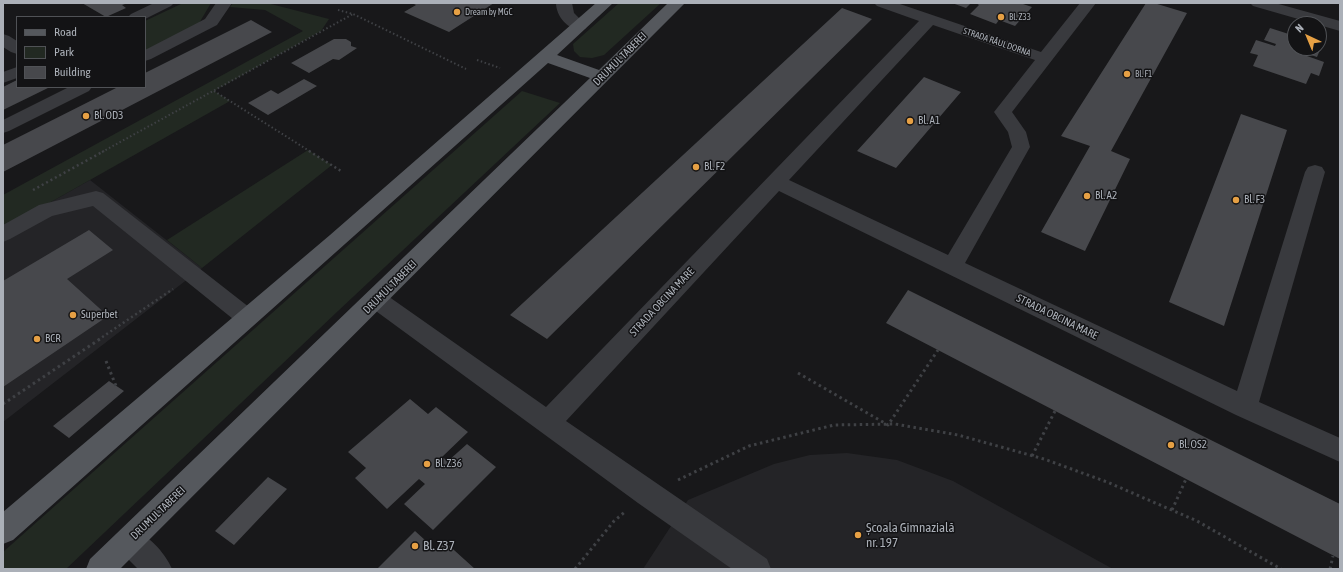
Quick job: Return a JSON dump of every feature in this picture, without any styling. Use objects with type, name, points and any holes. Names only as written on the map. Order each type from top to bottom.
[{"type":"main road","points":[[3,530],[605,3]]},
{"type":"main road","name":"DRUMUL TABEREI","points":[[100,569],[678,3]]},
{"type":"main road","points":[[545,56],[602,77]]},
{"type":"street","points":[[138,16],[166,3]]},
{"type":"street","points":[[146,55],[211,22],[224,3]]},
{"type":"street","points":[[564,3],[566,14],[579,26]]},
{"type":"street","name":"STRADA RÂUL DORNA","points":[[882,3],[1044,58],[1088,3]]},
{"type":"street","points":[[1258,3],[1340,26]]},
{"type":"street","name":"STRADA OBCINA MARE","points":[[548,422],[930,19]]},
{"type":"street","points":[[3,39],[16,48]]},
{"type":"street","points":[[952,266],[1021,147],[1017,132],[1003,112],[1044,58]]},
{"type":"street","points":[[3,78],[16,72]]},
{"type":"street","points":[[3,127],[81,88]]},
{"type":"street","points":[[1245,408],[1315,172]]},
{"type":"street","name":"STRADA OBCINA MARE","points":[[776,182],[1245,408],[1340,450]]},
{"type":"street","points":[[3,234],[46,210],[96,198],[246,317]]},
{"type":"street","points":[[376,300],[648,494],[757,569]]},
{"type":"street","points":[[130,541],[158,569]]},
{"type":"path","points":[[338,10],[353,14],[466,69]]},
{"type":"path","points":[[30,192],[353,14]]},
{"type":"path","points":[[213,91],[341,170]]},
{"type":"path","points":[[3,404],[193,275]]},
{"type":"path","points":[[888,425],[938,350]]},
{"type":"path","points":[[106,361],[116,386]]},
{"type":"path","points":[[798,373],[888,425]]},
{"type":"path","points":[[1032,456],[1055,411]]},
{"type":"path","points":[[575,569],[614,521],[648,494],[749,446],[834,425],[895,424],[958,435],[1032,456],[1107,482],[1197,521],[1281,569]]},
{"type":"path","points":[[1172,510],[1186,479]]},
{"type":"path","points":[[1330,569],[1333,556]]},
{"type":"shaded area","points":[[90,180],[202,268],[3,422],[3,229]]},
{"type":"shaded area","name":"Școala Gimnazială nr. 197","points":[[847,453],[897,460],[953,481],[1113,569],[643,569],[688,500],[774,464],[810,455]]},
{"type":"green space","points":[[183,3],[211,3],[198,25],[146,51],[146,21]]},
{"type":"green space","points":[[233,3],[267,3],[329,19],[321,31],[214,91],[230,101],[3,229],[3,195],[303,31],[265,10],[230,7]]},
{"type":"green space","points":[[619,3],[661,3],[604,55],[592,58],[580,57],[574,51],[573,44]]},
{"type":"green space","points":[[522,91],[560,103],[66,569],[3,569],[3,552]]},
{"type":"green space","points":[[308,150],[332,165],[202,268],[167,240]]},
{"type":"building","points":[[82,3],[128,3],[122,5],[126,8],[108,16],[104,16]]},
{"type":"building","points":[[412,3],[494,3],[449,32],[404,12],[416,5]]},
{"type":"building","points":[[952,3],[971,3],[966,8]]},
{"type":"building","name":"Bl. Z33","points":[[976,3],[1020,3],[1032,7],[1015,26],[999,20],[996,24],[970,14],[979,5]]},
{"type":"building","name":"Bl. F1","points":[[1146,3],[1154,3],[1187,13],[1111,151],[1130,159],[1085,251],[1041,232],[1090,146],[1061,136]]},
{"type":"building","name":"Bl. F2","points":[[842,8],[872,19],[547,339],[510,315]]},
{"type":"building","name":"Bl. OD3","points":[[251,20],[272,32],[3,172],[3,145],[116,88],[146,88],[146,72]]},
{"type":"building","points":[[1270,28],[1287,33],[1287,56],[1307,56],[1324,62],[1319,76],[1311,73],[1306,84],[1253,66],[1258,55],[1250,53],[1256,40],[1275,46],[1276,44],[1264,40]]},
{"type":"building","points":[[334,39],[346,39],[351,42],[351,46],[357,48],[339,60],[333,59],[309,73],[291,63]]},
{"type":"building","name":"Bl. A1","points":[[924,77],[961,92],[896,168],[857,151]]},
{"type":"building","points":[[304,79],[317,86],[268,115],[248,103],[271,90],[278,94]]},
{"type":"building","points":[[16,80],[16,88],[48,88],[3,110],[3,87]]},
{"type":"building","name":"Bl. F3","points":[[1241,114],[1287,130],[1224,326],[1169,302]]},
{"type":"building","points":[[89,230],[113,250],[67,279],[108,316],[3,387],[3,281]]},
{"type":"building","name":"Bl. OS2","points":[[908,290],[1340,504],[1340,559],[886,323]]},
{"type":"building","points":[[109,381],[124,391],[69,438],[53,426]]},
{"type":"building","name":"Bl. Z36","points":[[410,399],[428,414],[436,407],[468,432],[442,457],[448,461],[467,444],[496,467],[433,530],[404,504],[425,484],[419,479],[387,509],[355,478],[366,468],[348,452]]},
{"type":"building","points":[[268,477],[287,489],[234,545],[215,531]]},
{"type":"building","name":"Bl. Z37","points":[[415,531],[436,550],[444,541],[475,569],[377,569]]},
{"type":"place","name":"Dream by MGC","points":[[457,12]]},
{"type":"place","name":"Bl. Z33","points":[[1001,17]]},
{"type":"place","name":"Bl. F1","points":[[1127,74]]},
{"type":"place","name":"Bl. OD3","points":[[86,116]]},
{"type":"place","name":"Bl. A1","points":[[910,121]]},
{"type":"place","name":"Bl. F2","points":[[696,167]]},
{"type":"place","name":"Bl. A2","points":[[1087,196]]},
{"type":"place","name":"Bl. F3","points":[[1236,200]]},
{"type":"place","name":"Superbet","points":[[73,315]]},
{"type":"place","name":"BCR","points":[[37,339]]},
{"type":"place","name":"Bl. OS2","points":[[1171,445]]},
{"type":"place","name":"Bl. Z36","points":[[427,464]]},
{"type":"place","name":"Școala Gimnazială nr. 197","points":[[858,535]]},
{"type":"place","name":"Bl. Z37","points":[[415,546]]}]
